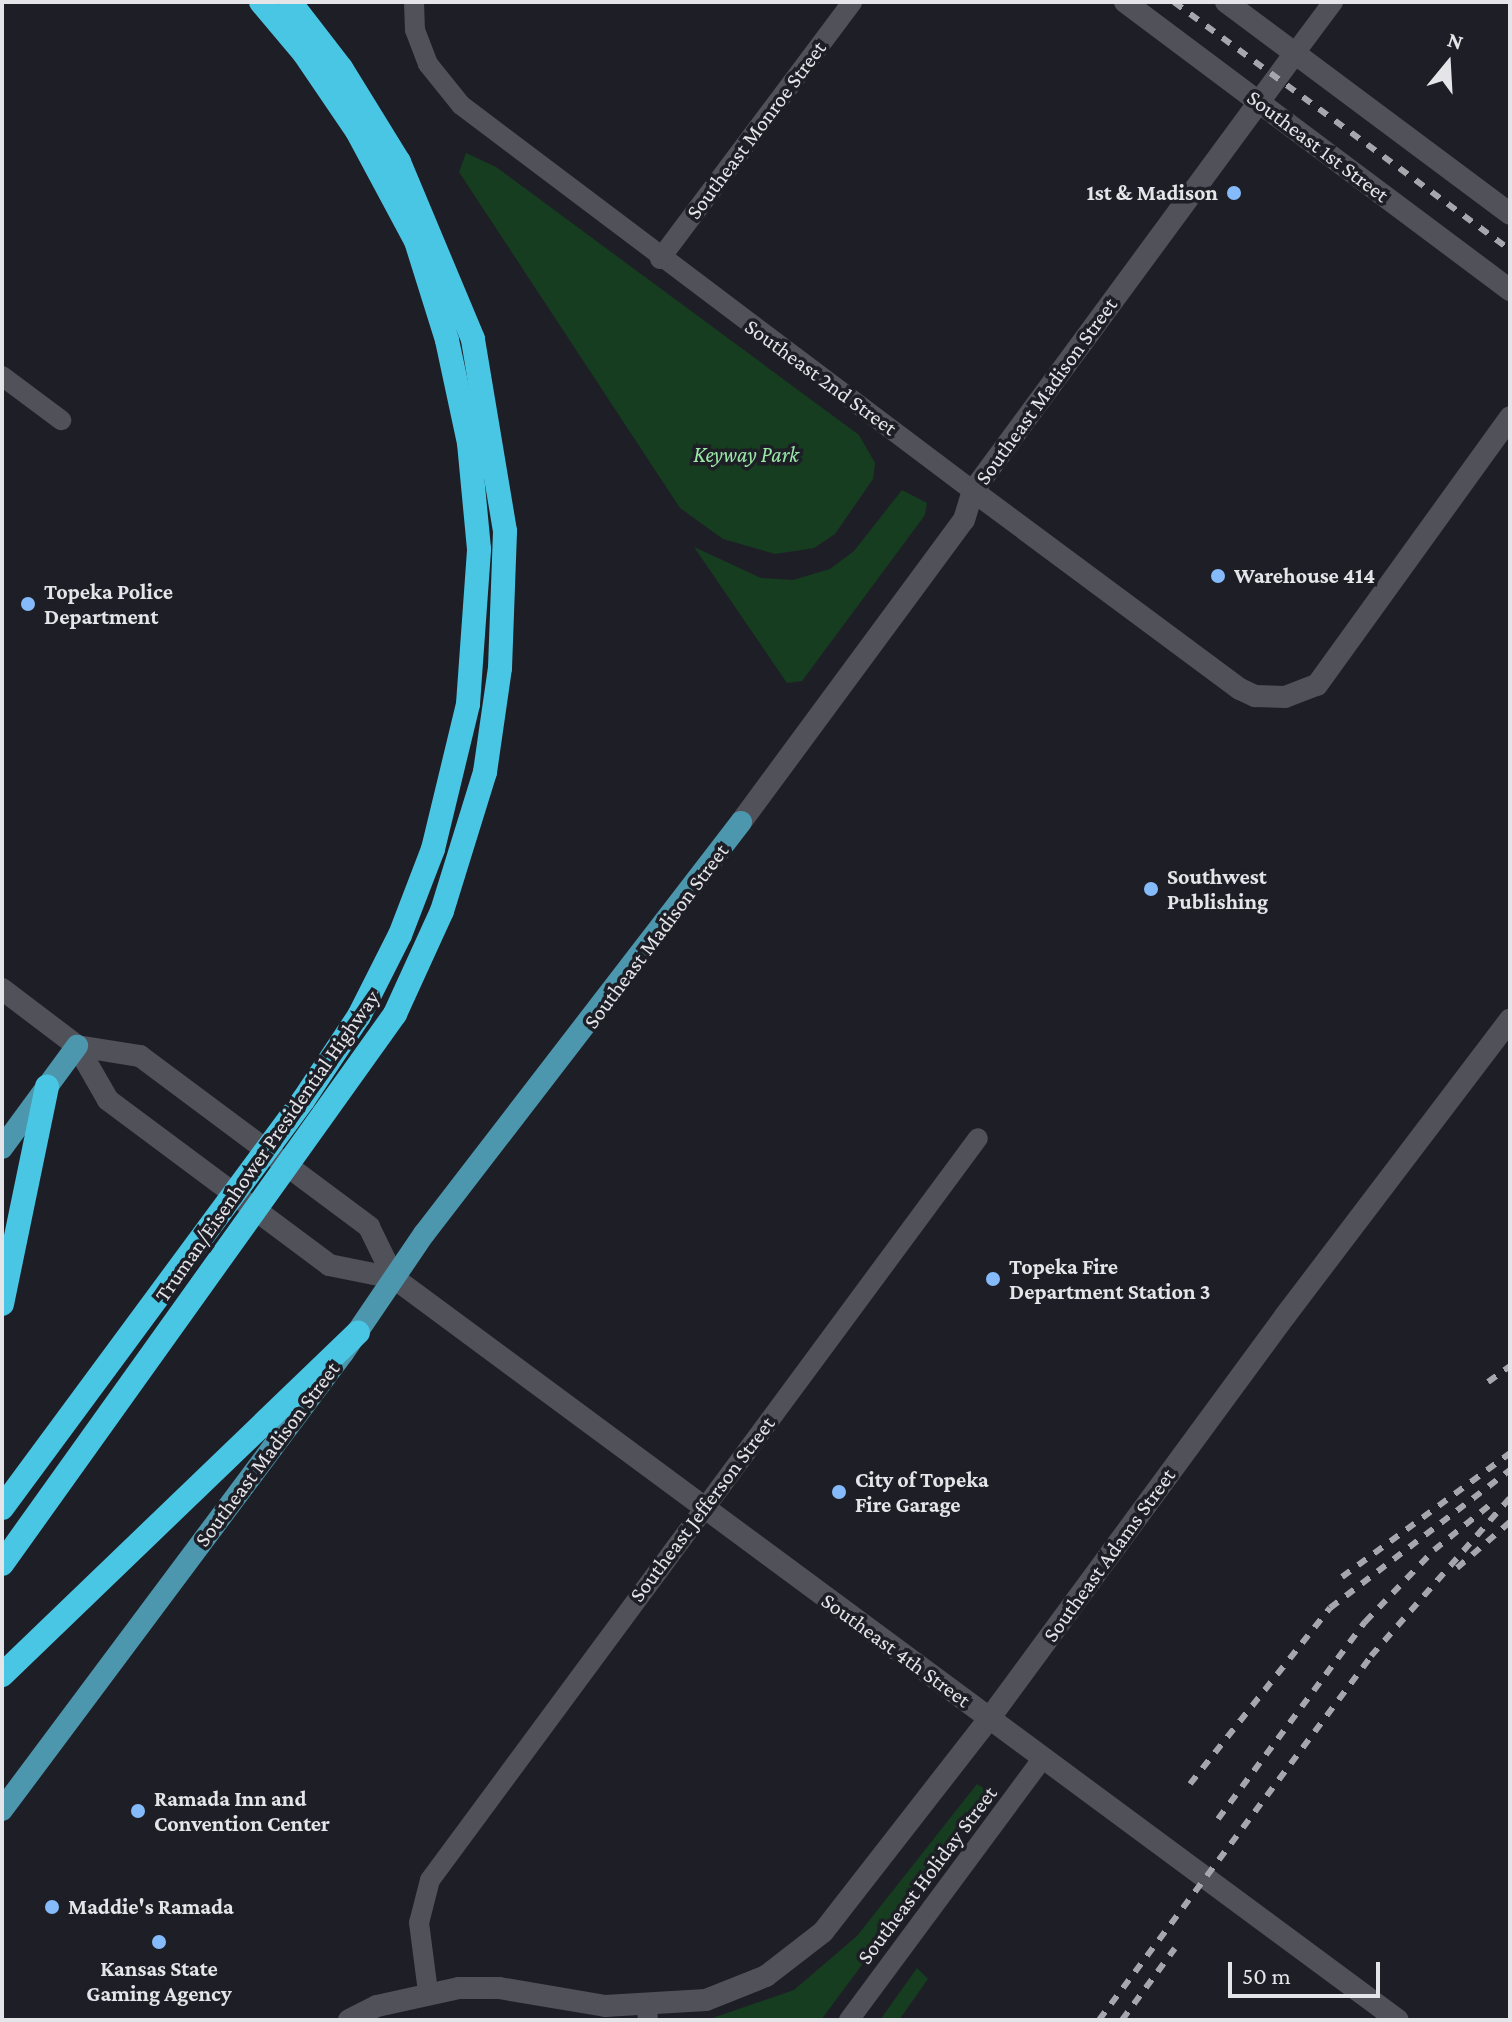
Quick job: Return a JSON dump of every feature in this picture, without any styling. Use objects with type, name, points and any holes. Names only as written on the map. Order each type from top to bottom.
[{"type":"highway","name":"Truman/Eisenhower Presidential Highway","points":[[2,1564],[395,1014],[427,949],[473,821],[500,668],[505,531],[473,339],[423,236],[357,131],[304,53],[261,2]]},
{"type":"highway","name":"Truman/Eisenhower Presidential Highway","points":[[2,1508],[304,1099],[386,964],[422,881],[448,800],[475,644],[479,549],[469,443],[423,236],[399,162],[341,68],[290,2]]},
{"type":"highway","points":[[2,1304],[47,1087]]},
{"type":"highway","points":[[2,1675],[358,1332]]},
{"type":"main road","name":"Southeast Madison Street","points":[[2,1810],[358,1332],[394,1278],[741,822]]},
{"type":"main road","points":[[2,1148],[77,1046]]},
{"type":"street","name":"Southeast 2nd Street","points":[[414,2],[415,30],[428,64],[461,105],[660,259],[1240,689],[1255,696],[1285,697],[1317,685],[1510,417]]},
{"type":"street","name":"Southeast Monroe Street","points":[[660,259],[852,2]]},
{"type":"street","name":"Southeast 1st Street","points":[[1125,2],[1510,290]]},
{"type":"street","points":[[1226,2],[1510,214]]},
{"type":"street","points":[[1295,53],[1333,2]]},
{"type":"street","name":"Southeast Madison Street","points":[[741,822],[964,520],[973,491],[1295,53]]},
{"type":"street","points":[[2,376],[61,420]]},
{"type":"street","name":"Southeast 4th Street","points":[[2,989],[77,1046],[108,1100],[329,1265],[394,1278],[1398,2020]]},
{"type":"street","name":"Southeast Adams Street","points":[[349,2020],[428,1992],[499,1988],[648,2013],[706,2000],[766,1976],[823,1932],[989,1719],[1281,1320],[1510,1020]]},
{"type":"street","name":"Southeast 4th Street","points":[[77,1046],[140,1056],[369,1227],[394,1278]]},
{"type":"street","name":"Southeast Jefferson Street","points":[[428,1992],[419,1923],[429,1882],[702,1507],[978,1138]]},
{"type":"street","name":"Southeast Holiday Street","points":[[849,2020],[1043,1758]]},
{"type":"green space","name":"Keyway Park","points":[[466,153],[496,167],[859,435],[875,463],[873,479],[835,534],[814,548],[775,554],[723,539],[680,508],[459,172]]},
{"type":"green space","points":[[902,490],[927,503],[925,515],[802,681],[787,683],[694,547],[761,578],[793,580],[830,569],[854,551]]},
{"type":"green space","points":[[977,1784],[990,1792],[821,2020],[707,2020],[794,1990],[857,1936]]},
{"type":"green space","points":[[917,1968],[928,1979],[899,2020],[880,2020]]},
{"type":"railway","points":[[1174,2],[1510,250]]},
{"type":"railway","points":[[1488,1382],[1510,1366]]},
{"type":"railway","points":[[1342,1577],[1510,1453]]},
{"type":"railway","points":[[1190,1784],[1330,1608],[1510,1470]]},
{"type":"railway","points":[[1099,2020],[1371,1656],[1510,1498]]},
{"type":"railway","points":[[1218,1819],[1365,1622],[1434,1550],[1491,1504]]},
{"type":"railway","points":[[1457,1568],[1510,1522]]},
{"type":"railway","points":[[1122,2020],[1175,1948]]},
{"type":"place","name":"1st & Madison","points":[[1234,193]]},
{"type":"place","name":"Warehouse 414","points":[[1218,576]]},
{"type":"place","name":"Topeka Police Department","points":[[28,604]]},
{"type":"place","name":"Southwest Publishing","points":[[1151,889]]},
{"type":"place","name":"Topeka Fire Department Station 3","points":[[993,1279]]},
{"type":"place","name":"City of Topeka Fire Garage","points":[[839,1492]]},
{"type":"place","name":"Ramada Inn and Convention Center","points":[[138,1811]]},
{"type":"place","name":"Maddie's Ramada","points":[[52,1907]]},
{"type":"place","name":"Kansas State Gaming Agency","points":[[159,1942]]}]
